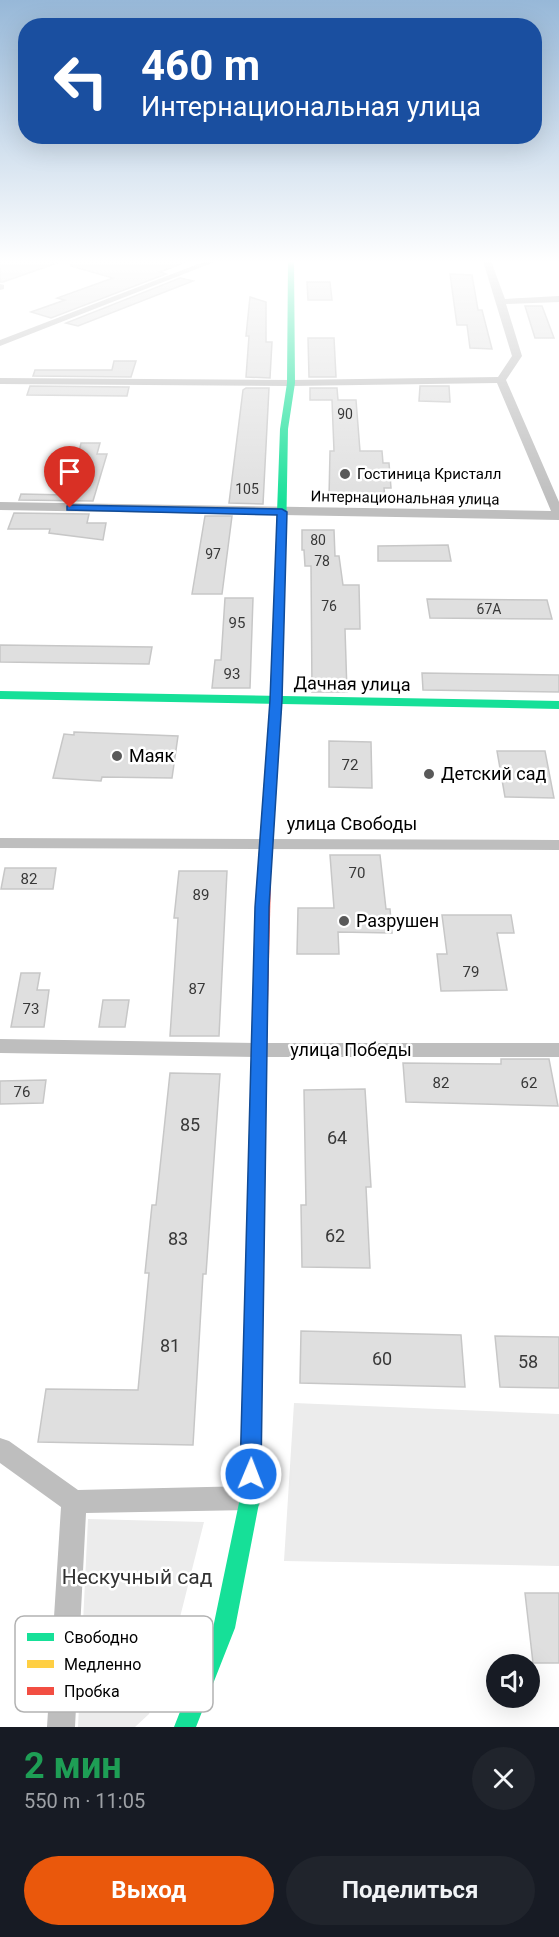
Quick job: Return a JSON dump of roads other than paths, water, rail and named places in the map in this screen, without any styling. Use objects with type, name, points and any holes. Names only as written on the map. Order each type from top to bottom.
[{"type":"main road","points":[[213,1656],[224,1628],[250,1498],[261,1050],[262,907],[276,700],[284,429],[291,383],[291,342]]},
{"type":"main road","name":"Дачная улица","points":[[0,695],[559,705]]},
{"type":"main road","points":[[185,1727],[191,1712]]},
{"type":"street","points":[[501,380],[517,356],[513,342]]},
{"type":"street","points":[[0,381],[291,383],[501,380]]},
{"type":"street","points":[[501,380],[559,516]]},
{"type":"street","name":"Интернациональная улица","points":[[0,506],[559,516]]},
{"type":"street","name":"улица Свободы","points":[[0,843],[559,845]]},
{"type":"street","name":"улица Победы","points":[[0,1046],[261,1050],[559,1050]]},
{"type":"street","points":[[0,1449],[74,1502],[250,1498]]},
{"type":"street","points":[[67,1616],[74,1502]]},
{"type":"street","points":[[61,1727],[62,1712]]},
{"type":"place","name":"Гостиница Кристалл","points":[[345,474]]},
{"type":"place","name":"Маяк","points":[[117,756]]},
{"type":"place","name":"Детский сад","points":[[429,774]]},
{"type":"place","name":"Разрушен","points":[[344,921]]},
{"type":"park label","name":"Нескучный сад","points":[[137,1577]]}]
